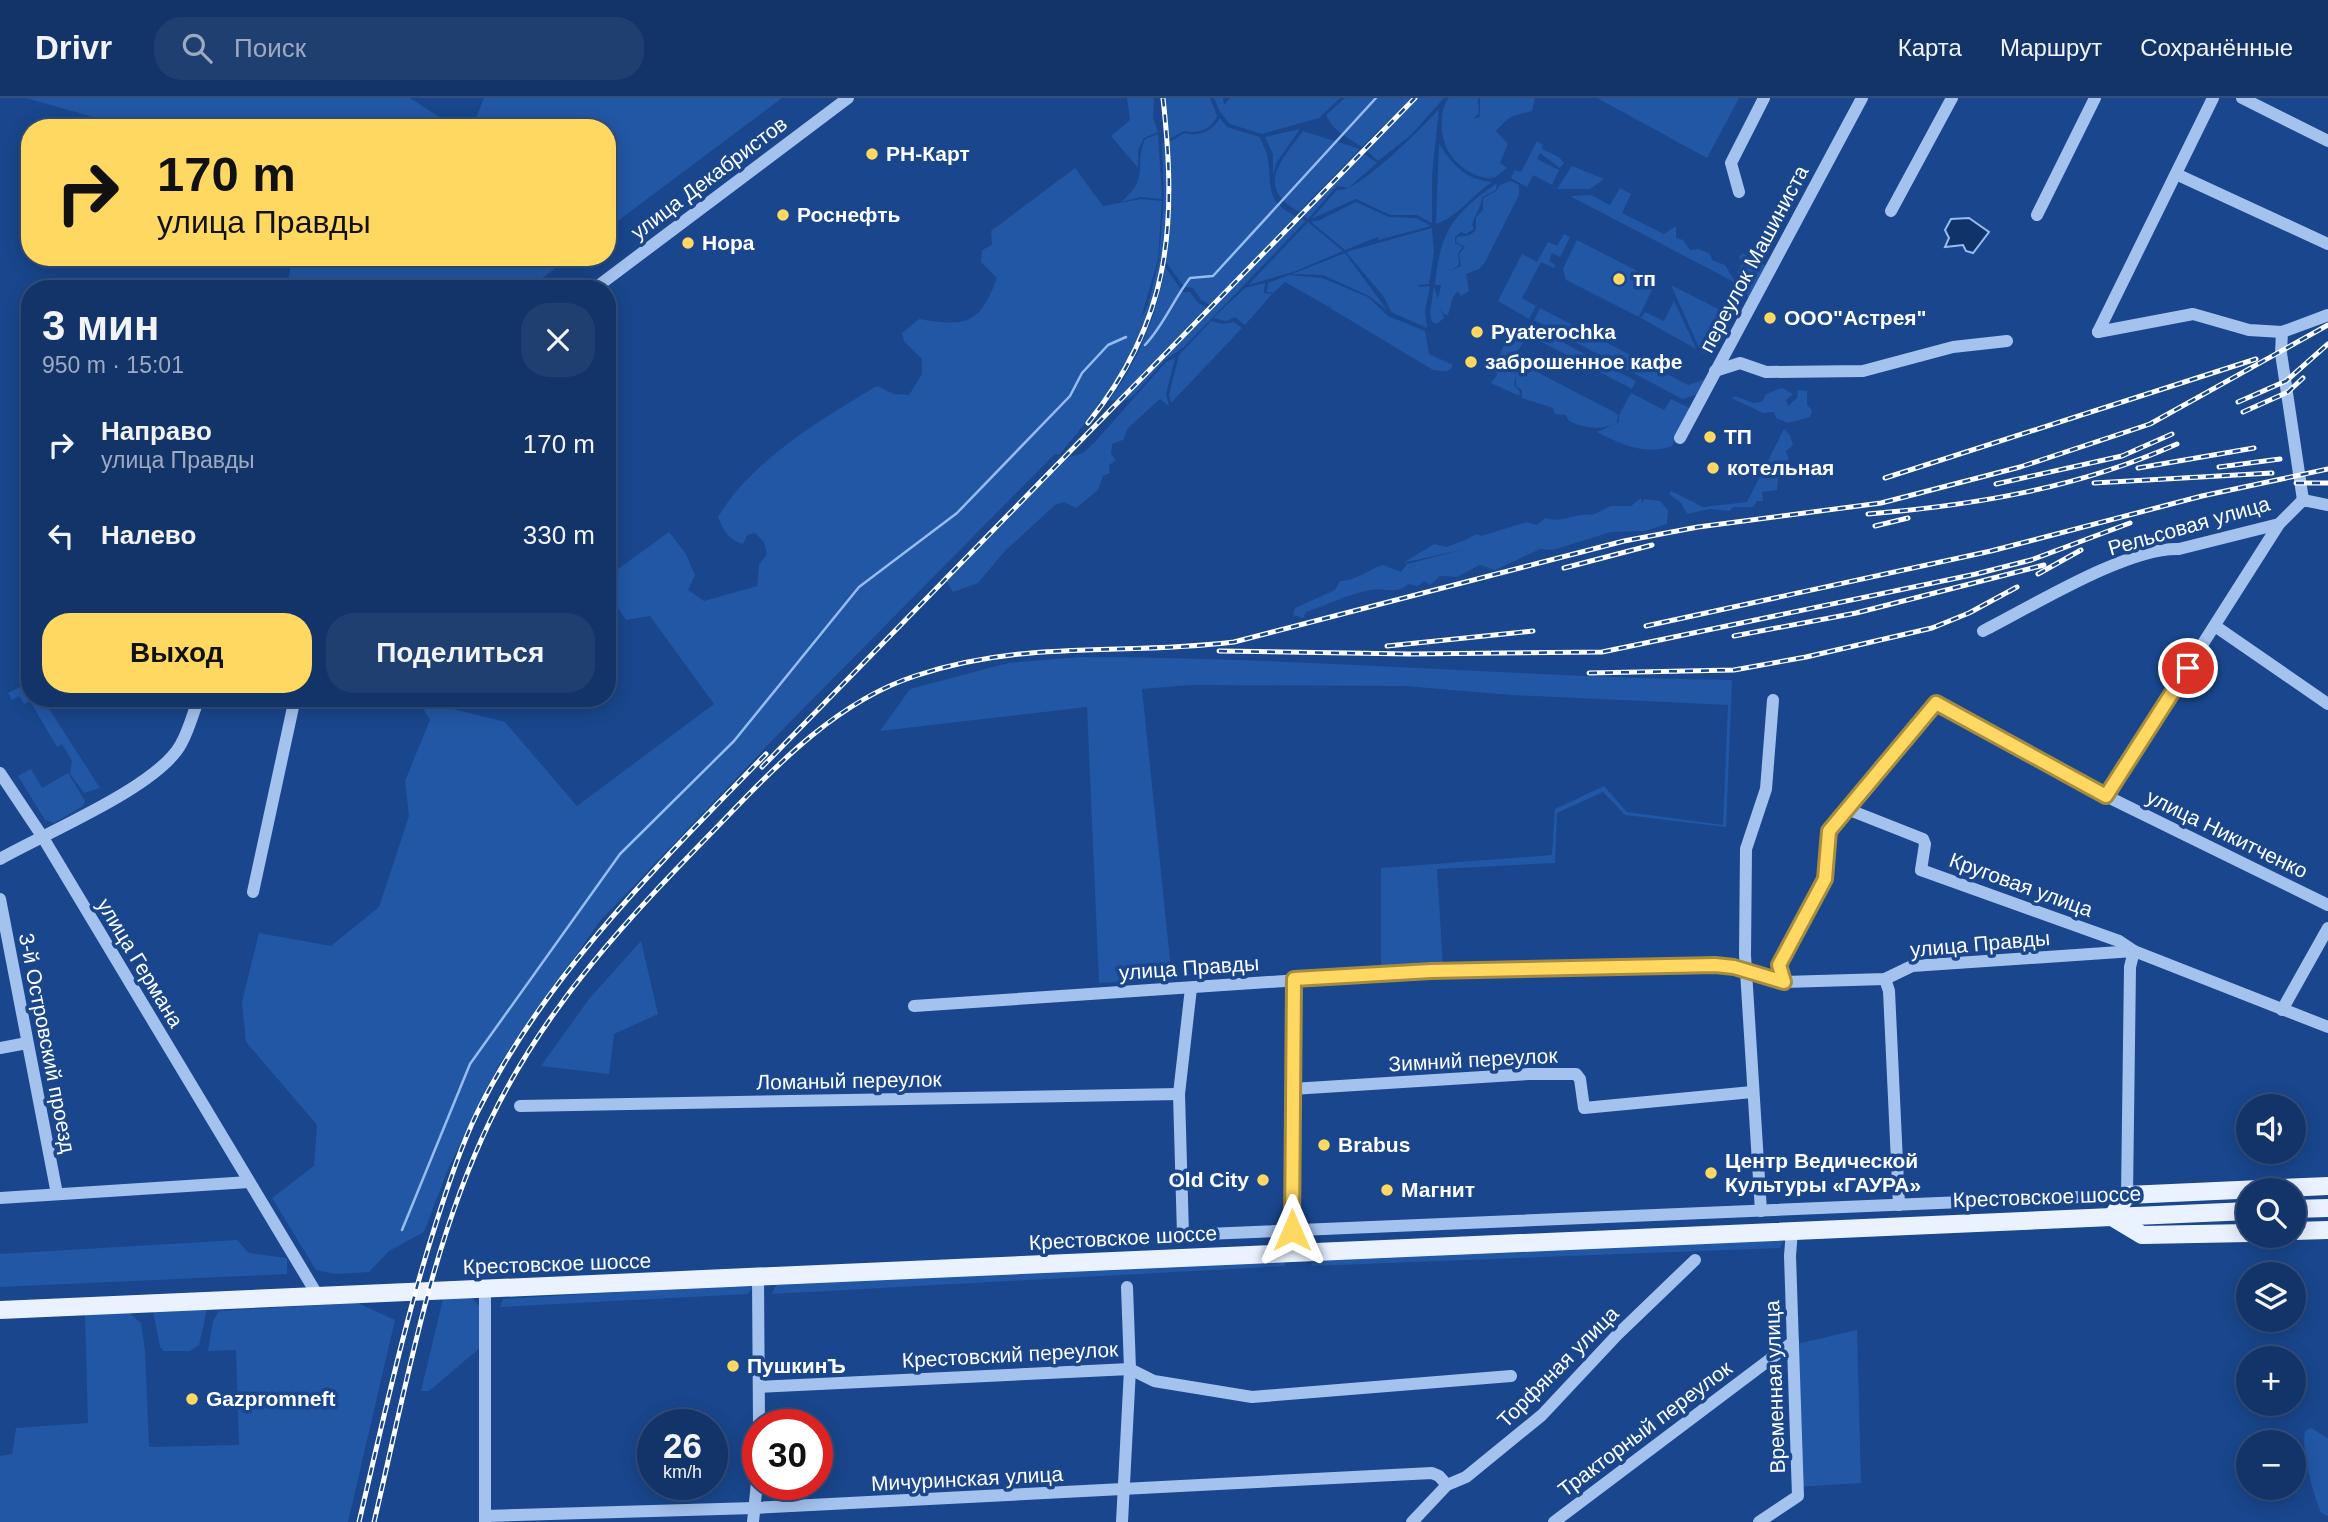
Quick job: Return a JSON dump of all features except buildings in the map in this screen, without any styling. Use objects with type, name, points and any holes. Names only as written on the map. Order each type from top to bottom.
[{"type":"main road","points":[[2236,1233],[2142,1235],[2112,1217],[2127,1195],[2328,1186]]},
{"type":"main road","points":[[2306,1209],[2325,1208]]},
{"type":"main road","name":"Крестовское шоссе","points":[[0,1310],[2236,1212]]},
{"type":"main road","points":[[2306,1231],[2328,1230]]},
{"type":"street","name":"улица Декабристов","points":[[605,280],[848,98]]},
{"type":"street","points":[[1739,192],[1731,163],[1764,98]]},
{"type":"street","name":"переулок Машиниста","points":[[1680,438],[1862,98]]},
{"type":"street","points":[[1891,211],[1952,98]]},
{"type":"street","points":[[2037,215],[2095,98]]},
{"type":"street","points":[[2213,98],[2098,332],[2193,314],[2249,330],[2282,332],[2328,314]]},
{"type":"street","points":[[2242,98],[2328,141]]},
{"type":"street","points":[[2176,174],[2328,244]]},
{"type":"street","points":[[2282,332],[2281,353],[2304,500],[2328,505]]},
{"type":"street","points":[[1715,371],[1740,363],[1766,372],[1863,371],[1953,347],[2007,341]]},
{"type":"street","name":"Рельсовая улица","points":[[1983,631],[2107,568],[2165,549],[2179,550],[2278,524],[2304,500]]},
{"type":"street","points":[[2106,796],[2278,524]]},
{"type":"street","points":[[2215,626],[2328,704]]},
{"type":"street","points":[[1761,1211],[1745,956],[1746,849],[1766,789],[1773,700]]},
{"type":"street","name":"улица Никитченко","points":[[1847,809],[1936,703],[2106,796],[2328,905]]},
{"type":"street","points":[[0,859],[156,771],[181,746],[196,707]]},
{"type":"street","points":[[253,892],[293,707]]},
{"type":"street","name":"улица Германа","points":[[0,774],[6,794],[42,836],[318,1296]]},
{"type":"street","points":[[1784,982],[1779,965],[1825,879],[1829,831],[1847,809]]},
{"type":"street","name":"Круговая улица","points":[[1847,809],[1923,839],[1925,844],[1921,870],[2119,941],[2134,951]]},
{"type":"street","name":"3-й Островский проезд","points":[[0,898],[6,953],[57,1194]]},
{"type":"street","points":[[2282,1010],[2328,928]]},
{"type":"street","points":[[1191,988],[1179,1094],[1183,1235],[2127,1195],[2130,967],[2134,951]]},
{"type":"street","name":"улица Правды","points":[[914,1006],[1431,971],[1715,965],[1734,967],[1784,982],[1885,979],[1912,965],[2134,951],[2328,1027]]},
{"type":"street","points":[[1293,1252],[1294,979]]},
{"type":"street","points":[[1885,979],[1889,991],[1899,1205]]},
{"type":"street","points":[[0,1048],[27,1043]]},
{"type":"street","name":"Зимний переулок","points":[[1292,1089],[1529,1074],[1576,1074],[1580,1079],[1584,1108],[1752,1092]]},
{"type":"street","name":"Ломаный переулок","points":[[520,1107],[1179,1094]]},
{"type":"street","points":[[0,1198],[249,1182]]},
{"type":"street","name":"Временная улица","points":[[1759,1522],[1798,1496],[1793,1342],[1793,1230]]},
{"type":"street","name":"Торфяная улица","points":[[1412,1522],[1447,1485],[1466,1477],[1542,1415],[1617,1335],[1695,1260]]},
{"type":"street","points":[[758,1278],[759,1409]]},
{"type":"street","points":[[1122,1522],[1130,1369],[1127,1287]]},
{"type":"street","points":[[485,1290],[485,1519]]},
{"type":"street","name":"Тракторный переулок","points":[[1554,1522],[1793,1342]]},
{"type":"street","name":"Крестовский переулок","points":[[759,1387],[1130,1369],[1154,1381],[1252,1396],[1511,1376]]},
{"type":"street","name":"Мичуринская улица","points":[[485,1519],[1122,1491],[1432,1474],[1447,1485]]},
{"type":"street","points":[[753,1522],[755,1500]]},
{"type":"shaded area","points":[[26,98],[410,98],[442,119],[100,119]]},
{"type":"shaded area","points":[[484,98],[782,98],[616,222],[616,119],[476,119]]},
{"type":"shaded area","points":[[1127,98],[1154,98],[1153,118],[1158,132],[1144,138],[1138,150],[1138,168],[1111,136],[1130,120]]},
{"type":"shaded area","points":[[1165,98],[1210,98],[1217,116],[1204,130],[1184,131],[1169,139]]},
{"type":"shaded area","points":[[1214,98],[1223,98],[1224,105],[1230,98],[1340,98],[1319,118],[1262,134],[1230,124],[1220,112]]},
{"type":"shaded area","points":[[1345,98],[1411,98],[1362,147],[1337,130],[1326,115]]},
{"type":"shaded area","points":[[1417,98],[1444,98],[1411,135],[1378,161],[1366,150]]},
{"type":"shaded area","points":[[1449,98],[1478,98],[1479,113],[1473,119],[1480,117],[1480,98],[1535,98],[1532,111],[1511,117],[1496,131],[1508,144],[1500,163],[1507,168],[1494,178],[1488,176],[1493,179],[1471,173],[1454,160],[1448,151],[1442,131],[1442,119],[1444,105]]},
{"type":"shaded area","points":[[1597,98],[1739,98],[1707,158]]},
{"type":"shaded area","points":[[1439,109],[1432,175],[1432,223],[1417,215],[1390,215],[1356,199],[1311,219],[1337,190],[1346,189],[1374,171]]},
{"type":"shaded area","points":[[1220,118],[1227,127],[1260,137],[1267,156],[1272,193],[1279,205],[1296,216],[1211,305],[1201,300],[1193,288],[1184,287],[1166,262],[1172,195],[1169,142],[1185,133],[1205,132]]},
{"type":"shaded area","points":[[1300,129],[1277,162],[1273,175],[1273,154],[1265,137]]},
{"type":"shaded area","points":[[1303,131],[1360,149],[1299,212],[1286,203],[1275,184],[1280,164]]},
{"type":"shaded area","points":[[1158,134],[1162,199],[1141,197],[1121,202],[1139,179],[1145,139]]},
{"type":"shaded area","points":[[1537,141],[1543,145],[1542,149],[1559,157],[1564,163],[1560,168],[1540,153],[1537,159],[1559,170],[1552,185],[1533,175],[1527,187],[1511,178],[1515,170],[1521,172]]},
{"type":"shaded area","points":[[1167,142],[1169,195],[1163,262],[1159,259],[1164,197],[1162,143]]},
{"type":"shaded area","points":[[1439,144],[1467,175],[1492,182],[1458,211],[1436,224]]},
{"type":"shaded area","points":[[1363,153],[1377,163],[1348,188],[1337,186],[1308,219],[1302,215]]},
{"type":"shaded area","points":[[1572,166],[1604,179],[1590,189],[1557,189]]},
{"type":"shaded area","points":[[1075,168],[1103,206],[1141,199],[1162,201],[1158,260],[1141,318],[1148,305],[1159,261],[1163,264],[1159,282],[1141,336],[1114,387],[1103,402],[1096,402],[1101,404],[1059,455],[1055,454],[789,723],[600,921],[498,1066],[448,1169],[424,1232],[389,1251],[369,1272],[336,1274],[316,1270],[272,1198],[314,1166],[317,1125],[246,1042],[242,1002],[259,933],[331,946],[379,907],[409,816],[405,781],[430,720],[422,707],[446,707],[505,722],[577,806],[714,704],[650,616],[626,620],[616,605],[616,570],[669,532],[686,554],[695,575],[688,590],[704,601],[757,586],[759,565],[767,554],[764,542],[755,533],[747,535],[743,544],[734,540],[727,534],[718,517],[750,477],[789,442],[811,427],[877,386],[894,394],[909,395],[922,374],[922,359],[904,341],[902,333],[919,319],[960,322],[978,313],[997,278],[981,262],[982,250],[992,245],[991,231]]},
{"type":"shaded area","points":[[1511,181],[1519,185],[1519,195],[1485,262],[1479,269],[1466,274],[1469,291],[1461,296],[1458,291],[1453,297],[1448,315],[1443,314],[1438,304],[1444,318],[1437,324],[1432,322],[1430,313],[1434,286],[1438,299],[1441,285],[1435,285],[1437,266],[1451,225],[1469,204],[1497,183],[1496,190],[1482,197],[1472,225],[1474,229],[1466,234],[1461,232],[1455,237],[1455,243],[1463,247],[1458,253],[1459,265],[1450,271],[1461,266],[1459,254],[1465,247],[1456,242],[1457,237],[1470,235],[1476,230],[1476,217],[1483,210],[1483,198],[1496,191],[1500,185]]},
{"type":"shaded area","points":[[1620,188],[1631,194],[1622,213],[1664,234],[1676,226],[1676,238],[1683,240],[1690,250],[1699,249],[1710,254],[1712,260],[1725,265],[1736,283],[1570,196],[1591,195],[1610,205]]},
{"type":"shaded area","points":[[1356,202],[1389,217],[1416,218],[1431,226],[1378,240],[1378,237],[1345,250],[1311,222]]},
{"type":"shaded area","points":[[1300,217],[1306,221],[1184,347],[1165,360],[1131,398],[1123,401]]},
{"type":"shaded area","points":[[1969,218],[1989,232],[1973,253],[1966,251],[1963,245],[1945,247],[1949,238],[1945,230],[1951,219]]},
{"type":"shaded area","points":[[1308,222],[1343,251],[1296,271],[1248,285]]},
{"type":"shaded area","points":[[1432,228],[1434,252],[1429,284],[1419,285],[1430,286],[1425,311],[1427,328],[1391,312],[1384,297],[1346,252]]},
{"type":"shaded area","points":[[1564,234],[1570,237],[1560,257],[1552,253],[1549,261],[1555,265],[1554,268],[1541,262],[1522,298],[1536,306],[1529,319],[1498,301],[1522,254],[1537,262],[1548,242],[1557,246]]},
{"type":"shaded area","points":[[1577,240],[1647,276],[1652,290],[1639,317],[1566,280],[1563,269]]},
{"type":"shaded area","points":[[1345,253],[1387,310],[1369,296],[1323,275],[1292,274]]},
{"type":"shaded area","points":[[1742,253],[1769,267],[1750,302],[1737,273],[1743,261],[1739,258]]},
{"type":"shaded area","points":[[291,266],[558,266],[540,280],[288,280]]},
{"type":"shaded area","points":[[1165,267],[1183,292],[1190,292],[1198,303],[1208,308],[1119,400],[1108,401],[1119,387],[1145,338]]},
{"type":"shaded area","points":[[1289,275],[1322,278],[1368,297],[1388,316],[1425,331],[1429,354],[1453,365],[1445,371],[1433,370],[1330,308],[1331,304],[1329,307],[1285,282],[1273,293],[1267,292],[1268,283]]},
{"type":"shaded area","points":[[1265,283],[1264,293],[1272,294],[1245,325],[1235,317],[1226,321],[1213,318],[1245,288]]},
{"type":"shaded area","points":[[1671,285],[1730,315],[1708,355],[1701,352]]},
{"type":"shaded area","points":[[1674,301],[1696,349],[1641,318],[1645,312],[1664,321]]},
{"type":"shaded area","points":[[1540,308],[1688,385],[1705,379],[1696,395],[1682,399],[1534,320]]},
{"type":"shaded area","points":[[1211,321],[1223,324],[1234,322],[1242,328],[1171,403],[1169,395],[1179,355]]},
{"type":"shaded area","points":[[1530,325],[1636,381],[1632,389],[1517,329]]},
{"type":"shaded area","points":[[1512,330],[1526,338],[1509,365],[1516,374],[1514,385],[1520,392],[1519,396],[1491,383],[1497,375],[1494,365]]},
{"type":"shaded area","points":[[1175,358],[1166,394],[1169,406],[1160,399],[1128,428],[1123,440],[1112,444],[1111,454],[1116,460],[1109,465],[1110,473],[1103,476],[1098,490],[1076,508],[1064,502],[1055,505],[1005,551],[978,583],[953,592],[946,581],[1068,457],[1083,453],[1093,444],[1166,362]]},
{"type":"shaded area","points":[[1518,362],[1614,412],[1618,415],[1617,423],[1598,428],[1580,425],[1569,421],[1566,415],[1555,414],[1553,408],[1522,398],[1522,390],[1516,386],[1516,371],[1510,365]]},
{"type":"shaded area","points":[[1782,388],[1793,394],[1786,400],[1788,406],[1797,398],[1798,390],[1807,391],[1807,405],[1812,410],[1810,417],[1788,423],[1776,418],[1774,412],[1763,413],[1731,398],[1736,396],[1753,403],[1762,402],[1766,394]]},
{"type":"shaded area","points":[[1631,393],[1664,410],[1671,399],[1691,409],[1672,446],[1643,449],[1597,432],[1619,422],[1619,415]]},
{"type":"shaded area","points":[[1784,429],[1790,435],[1793,445],[1786,451],[1789,460],[1783,464],[1785,477],[1778,478],[1777,490],[1762,492],[1763,501],[1757,501],[1753,507],[1734,507],[1729,511],[1710,509],[1687,514],[1681,503],[1669,494],[1671,491],[1703,507],[1747,502]]},
{"type":"shaded area","points":[[1641,498],[1642,504],[1644,499],[1660,501],[1668,510],[1667,524],[1645,531],[1611,532],[1553,550],[1540,549],[1495,570],[1480,565],[1457,577],[1440,576],[1430,585],[1424,581],[1418,586],[1408,584],[1395,590],[1376,589],[1362,592],[1306,612],[1303,618],[1293,615],[1295,608],[1335,590],[1340,581],[1352,579],[1383,565],[1401,572],[1407,564],[1465,549],[1403,563],[1434,544],[1447,547],[1477,534],[1481,536],[1527,522],[1537,525],[1545,518],[1557,520],[1592,515],[1611,506],[1631,506]]},
{"type":"shaded area","points":[[1080,657],[1243,660],[1732,680],[1726,827],[1625,815],[1603,792],[1557,813],[1555,863],[1437,869],[1443,966],[1381,968],[1381,868],[1552,855],[1555,809],[1604,786],[1627,812],[1723,825],[1728,705],[1512,695],[1405,686],[1191,685],[1142,689],[1172,979],[1099,983],[1087,707],[880,731],[910,689],[1008,663]]},
{"type":"shaded area","points":[[21,686],[21,699],[19,696],[12,700],[8,693]]},
{"type":"shaded area","points":[[34,707],[48,707],[100,788],[84,793],[70,774],[72,761],[62,744],[57,747]]},
{"type":"shaded area","points":[[31,769],[42,788],[68,773],[85,801],[83,806],[54,823],[45,820],[18,776]]},
{"type":"shaded area","points":[[641,941],[658,1014],[614,1034],[609,1074],[541,1066],[589,999]]},
{"type":"shaded area","points":[[1784,1239],[1780,1248],[1311,1266],[1313,1260]]},
{"type":"shaded area","points":[[237,1240],[249,1253],[287,1258],[287,1274],[0,1287],[0,1254]]},
{"type":"shaded area","points":[[1284,1260],[1285,1266],[772,1294],[776,1285]]},
{"type":"shaded area","points":[[718,1286],[753,1287],[748,1294],[500,1307],[503,1299]]},
{"type":"shaded area","points":[[470,1296],[482,1309],[481,1347],[429,1391],[421,1391],[443,1299]]},
{"type":"shaded area","points":[[358,1303],[395,1320],[348,1522],[0,1522],[0,1456],[12,1454],[16,1428],[88,1423],[85,1314],[128,1312],[141,1323],[145,1351],[149,1447],[239,1445],[236,1350],[208,1351],[213,1321],[219,1311]]},
{"type":"shaded area","points":[[207,1309],[199,1345],[190,1351],[164,1351],[160,1347],[153,1311]]},
{"type":"shaded area","points":[[1857,1330],[1861,1483],[1796,1487],[1792,1345]]},
{"type":"shaded area","points":[[2311,1428],[2328,1438],[2328,1516],[2321,1513],[2311,1484],[2306,1461],[2306,1430]]},
{"type":"waterway","points":[[1145,345],[1190,278],[1213,276],[1376,98]]},
{"type":"waterway","points":[[402,1230],[470,1064],[620,854],[734,741],[859,587],[957,513],[1070,396],[1082,373],[1108,345],[1126,337]]},
{"type":"railway","points":[[1088,423],[1116,385],[1137,347],[1152,308],[1162,270],[1169,188],[1163,98]]},
{"type":"railway","points":[[762,767],[1415,98]]},
{"type":"railway","points":[[374,1522],[435,1267],[469,1169],[512,1078],[564,1000],[654,892],[785,759],[833,719],[859,702],[886,687],[956,664],[1035,653],[1234,642],[1624,541],[1698,527],[1881,503],[2020,467],[2150,424],[2328,325]]},
{"type":"railway","points":[[2238,402],[2286,381],[2328,344]]},
{"type":"railway","points":[[1885,478],[2256,359]]},
{"type":"railway","points":[[2243,412],[2288,392],[2303,378]]},
{"type":"railway","points":[[1996,484],[2122,456],[2172,434]]},
{"type":"railway","points":[[1868,514],[1948,505],[2026,492],[2102,472],[2177,444]]},
{"type":"railway","points":[[2138,468],[2254,448]]},
{"type":"railway","points":[[2219,467],[2280,459]]},
{"type":"railway","points":[[1646,626],[1991,551],[2202,496],[2328,469]]},
{"type":"railway","points":[[2094,483],[2272,473]]},
{"type":"railway","points":[[2296,483],[2328,483]]},
{"type":"railway","points":[[1875,526],[1908,518]]},
{"type":"railway","points":[[1219,651],[1410,654],[1602,652],[1976,574],[2031,560],[2130,523]]},
{"type":"railway","points":[[1564,568],[1652,545]]},
{"type":"railway","points":[[2038,574],[2081,550]]},
{"type":"railway","points":[[1734,636],[1856,613],[2044,565]]},
{"type":"railway","points":[[1589,673],[1734,670],[1806,657],[1932,628],[1969,613],[2017,587]]},
{"type":"railway","points":[[1387,646],[1533,631]]},
{"type":"railway","points":[[359,1522],[425,1257],[456,1165],[478,1111],[537,1012],[571,966],[646,878],[766,754]]},
{"type":"place","name":"РН-Карт","points":[[872,154]]},
{"type":"place","name":"Роснефть","points":[[783,215]]},
{"type":"place","name":"Нора","points":[[688,243]]},
{"type":"place","name":"тп","points":[[1619,279]]},
{"type":"place","name":"ООО\"Астрея\"","points":[[1770,318]]},
{"type":"place","name":"Pyaterochka","points":[[1477,332]]},
{"type":"place","name":"заброшенное кафе","points":[[1471,362]]},
{"type":"place","name":"ТП","points":[[1710,437]]},
{"type":"place","name":"котельная","points":[[1713,468]]},
{"type":"place","name":"Brabus","points":[[1324,1145]]},
{"type":"place","name":"Центр Ведической Культуры «ГАУРА»","points":[[1711,1173]]},
{"type":"place","name":"Old City","points":[[1263,1180]]},
{"type":"place","name":"Магнит","points":[[1387,1190]]},
{"type":"place","name":"ПушкинЪ","points":[[733,1366]]},
{"type":"place","name":"Gazpromneft","points":[[192,1399]]},
{"type":"route","points":[[1292,1230],[1294,979],[1431,971],[1715,965],[1734,967],[1784,982],[1779,965],[1825,879],[1829,831],[1936,703],[2106,796],[2188,668]]}]
